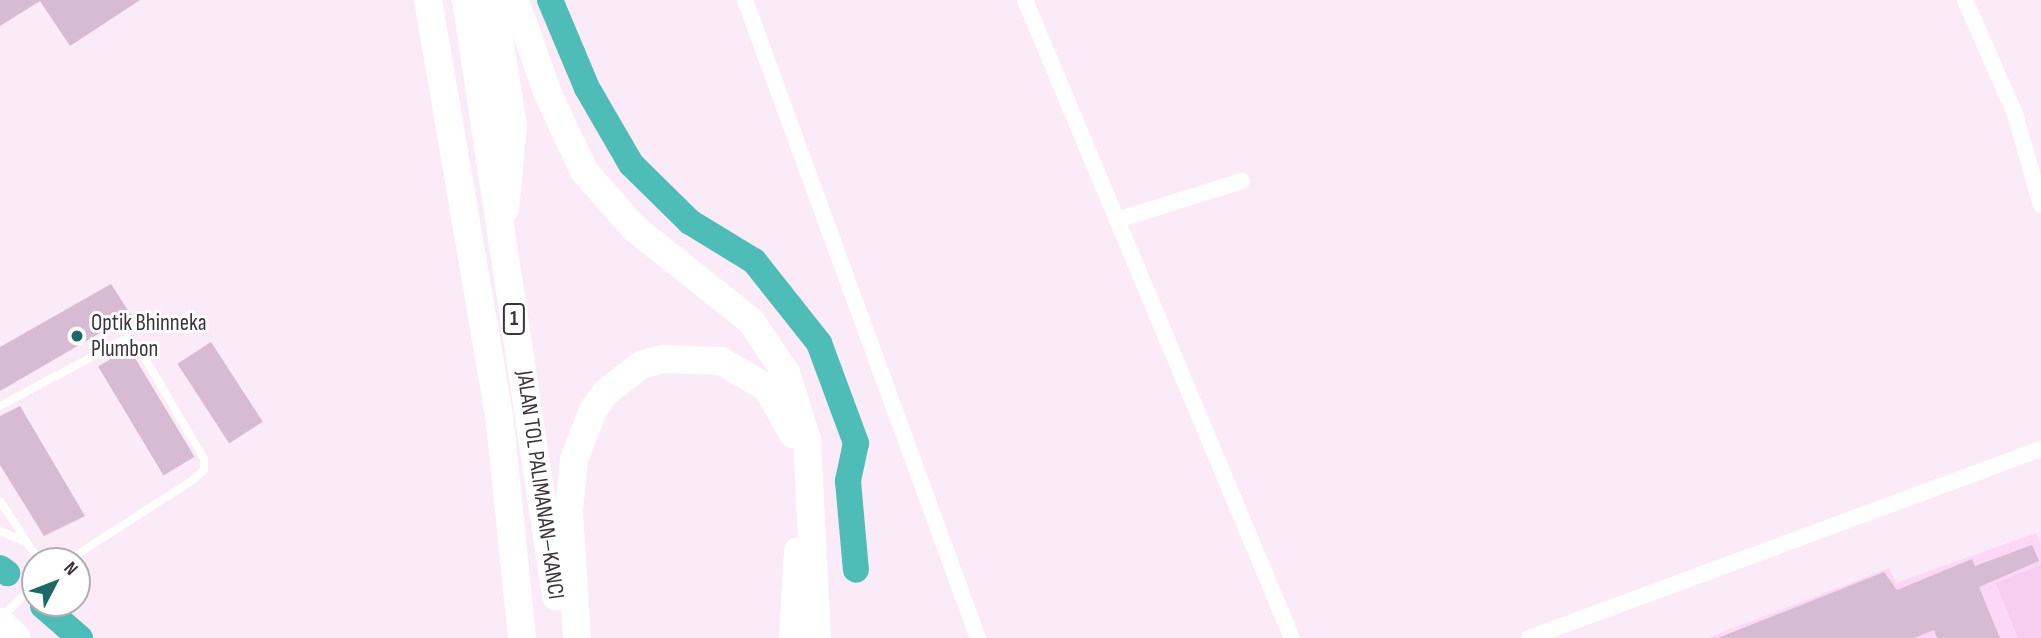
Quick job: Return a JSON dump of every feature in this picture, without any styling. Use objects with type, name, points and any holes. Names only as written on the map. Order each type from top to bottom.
[{"type":"highway","name":"JALAN TOL PALIMANAN–KANCI","points":[[428,0],[499,414],[522,638]]},
{"type":"highway","name":"JALAN TOL PALIMANAN–KANCI","points":[[466,0],[499,237],[531,413],[562,638]]},
{"type":"highway","points":[[493,0],[513,126],[499,237]]},
{"type":"highway","points":[[515,0],[548,94],[584,171],[634,228],[751,321],[786,373],[807,440],[817,638]]},
{"type":"highway","points":[[577,638],[569,510],[574,460],[586,425],[606,392],[641,365],[701,357],[744,370],[767,388],[793,435],[799,485],[793,638]]},
{"type":"highway","points":[[0,620],[17,638]]},
{"type":"street","points":[[745,0],[978,638]]},
{"type":"street","points":[[1025,0],[1292,638]]},
{"type":"street","points":[[1965,0],[2015,114],[2041,205]]},
{"type":"street","points":[[1117,220],[1242,181]]},
{"type":"street","points":[[1529,638],[2041,449]]},
{"type":"lane","points":[[0,406],[127,338],[139,348],[204,459],[204,470],[193,480],[89,547]]},
{"type":"lane","points":[[0,501],[28,547]]},
{"type":"lane","points":[[0,531],[24,541]]},
{"type":"lane","points":[[0,620],[21,599]]},
{"type":"shaded area","points":[[2036,533],[2041,545],[2041,638],[1708,638],[1889,568],[1896,583]]},
{"type":"shaded area","points":[[2041,565],[2041,638],[2018,638],[1996,583]]},
{"type":"building","points":[[0,0],[140,0],[70,46],[40,1],[0,26]]},
{"type":"building","points":[[111,284],[131,315],[0,391],[0,347]]},
{"type":"building","points":[[211,342],[263,422],[229,443],[177,364]]},
{"type":"building","points":[[129,348],[194,457],[164,475],[98,367]]},
{"type":"building","points":[[20,406],[85,516],[44,536],[0,465],[0,416]]},
{"type":"building","points":[[2032,545],[2039,561],[1979,587],[2000,638],[1937,638],[1934,630],[1914,638],[1718,638],[1884,572],[1897,590],[1972,559],[1975,566]]},
{"type":"waterway","points":[[550,0],[587,88],[631,164],[690,222],[754,261],[819,343],[856,443],[848,481],[856,570]]},
{"type":"waterway","points":[[0,568],[7,573]]},
{"type":"waterway","points":[[56,617],[80,638]]},
{"type":"place","name":"Optik Bhinneka Plumbon","points":[[77,336]]}]
